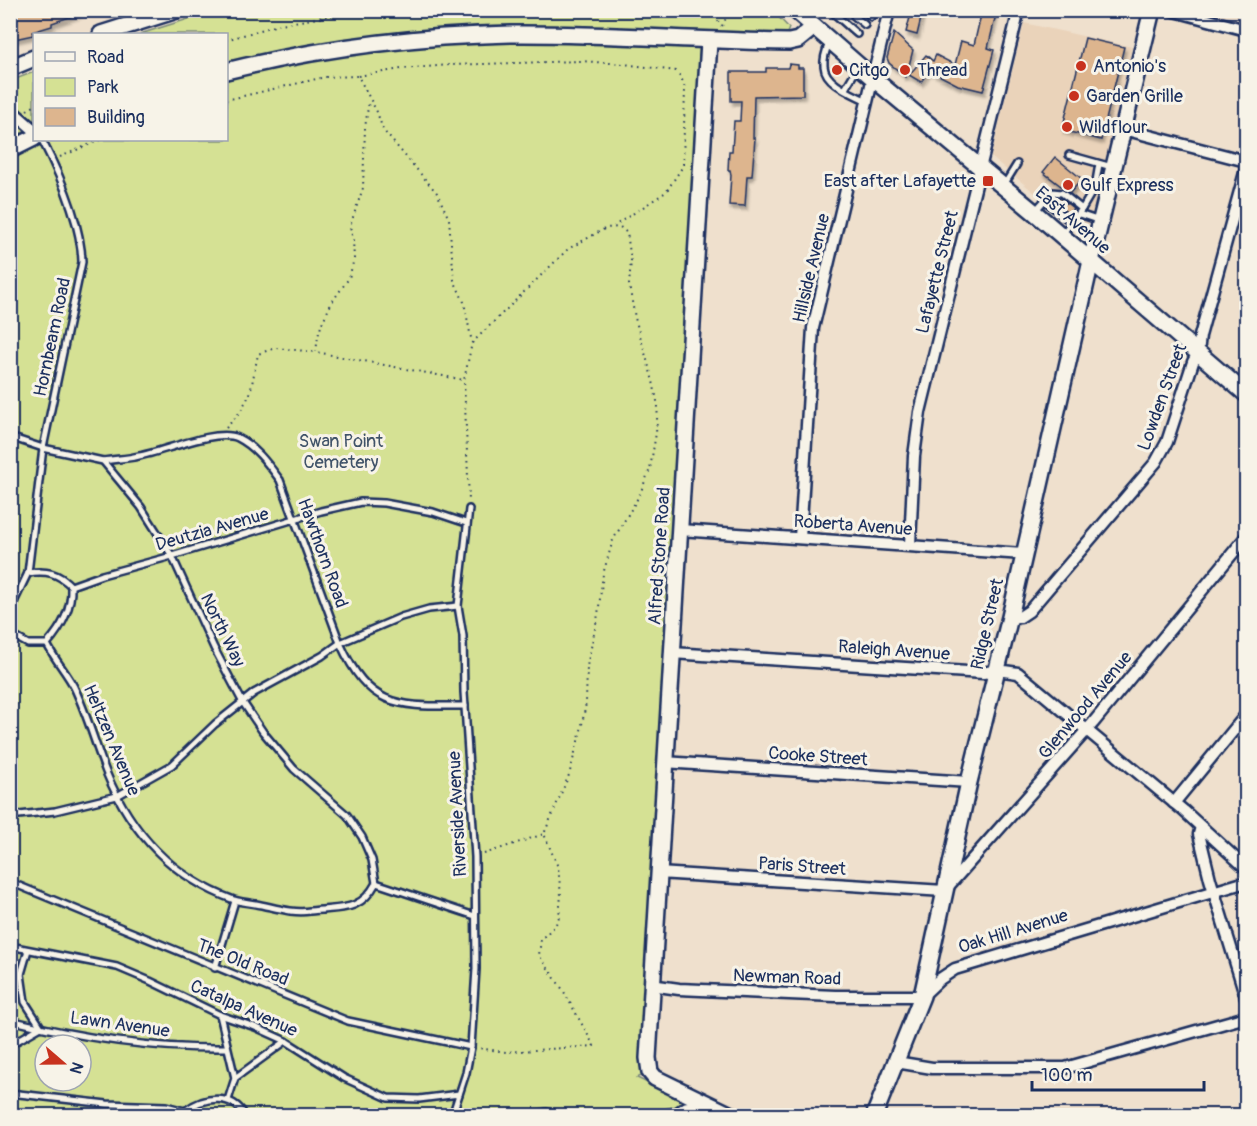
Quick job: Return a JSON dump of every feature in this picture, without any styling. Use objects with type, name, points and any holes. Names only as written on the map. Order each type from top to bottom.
[{"type":"street","points":[[104,33],[177,10]]},
{"type":"street","name":"East Avenue","points":[[795,10],[829,40],[851,73],[873,78],[1003,186],[1039,206],[1061,236],[1246,394]]},
{"type":"street","name":"Hillside Avenue","points":[[800,538],[813,328],[889,10]]},
{"type":"street","name":"Lafayette Street","points":[[910,545],[914,456],[920,412],[1019,10]]},
{"type":"street","name":"Ridge Street","points":[[922,996],[969,782],[1010,617],[1090,261],[1101,222],[1106,166],[1123,129],[1152,10]]},
{"type":"street","points":[[1171,10],[1246,30]]},
{"type":"street","points":[[228,71],[340,49],[463,36],[523,34],[789,42],[798,40],[814,27]]},
{"type":"street","name":"Alfred Stone Road","points":[[703,1102],[655,1078],[650,1072],[648,1058],[664,762],[715,38]]},
{"type":"street","points":[[10,69],[33,58]]},
{"type":"street","points":[[10,109],[33,129]]},
{"type":"street","points":[[1123,129],[1246,161]]},
{"type":"street","points":[[10,150],[33,138]]},
{"type":"street","name":"Lowden Street","points":[[1010,617],[1020,617],[1029,611],[1156,462],[1167,442],[1198,352],[1200,336],[1246,169]]},
{"type":"street","name":"Roberta Avenue","points":[[680,530],[1023,554]]},
{"type":"street","name":"Glenwood Avenue","points":[[945,891],[1086,730],[1246,537]]},
{"type":"street","name":"Raleigh Avenue","points":[[672,653],[983,673],[997,670],[1018,673],[1174,803],[1246,868]]},
{"type":"street","points":[[1174,803],[1246,715]]},
{"type":"street","name":"Cooke Street","points":[[664,762],[969,782]]},
{"type":"street","points":[[1201,827],[1199,834],[1214,891],[1246,997]]},
{"type":"street","name":"Paris Street","points":[[658,873],[945,891]]},
{"type":"street","name":"Oak Hill Avenue","points":[[874,1116],[922,996],[940,979],[956,969],[1246,882]]},
{"type":"street","name":"Newman Road","points":[[651,986],[835,996],[922,996]]},
{"type":"street","points":[[896,1062],[932,1068],[1065,1068],[1246,1017]]},
{"type":"street","points":[[703,1102],[733,1116]]},
{"type":"lane","points":[[830,10],[858,34]]},
{"type":"lane","points":[[864,10],[871,17]]},
{"type":"lane","points":[[854,16],[865,25]]},
{"type":"lane","points":[[829,40],[824,57],[825,72],[831,80],[867,101]]},
{"type":"lane","points":[[824,57],[832,64]]},
{"type":"lane","points":[[845,89],[851,73]]},
{"type":"lane","name":"Hornbeam Road","points":[[10,616],[28,573],[43,448],[82,262],[82,250],[73,213],[42,141]]},
{"type":"lane","points":[[1061,236],[1080,212],[1106,166],[1069,155]]},
{"type":"lane","points":[[1003,186],[1017,164]]},
{"type":"lane","points":[[1072,223],[1059,212],[1039,206],[1052,192],[1062,193],[1080,212],[1101,222]]},
{"type":"lane","points":[[10,437],[43,448],[103,461]]},
{"type":"lane","name":"Hawthorn Road","points":[[103,461],[140,456],[186,442],[222,437],[235,437],[249,445],[266,460],[280,480],[340,643],[350,666],[364,684],[398,704],[465,706]]},
{"type":"lane","name":"North Way","points":[[103,461],[141,507],[172,556],[214,648],[242,701],[263,732],[294,769],[347,815],[362,837],[372,861],[376,883]]},
{"type":"lane","name":"Deutzia Avenue","points":[[71,586],[102,575],[294,521],[321,511],[360,502],[384,503],[423,510],[466,523]]},
{"type":"lane","name":"Riverside Avenue","points":[[452,1116],[466,1073],[471,1047],[476,969],[475,857],[463,636],[458,606],[469,509]]},
{"type":"lane","points":[[10,634],[28,644],[47,644],[59,631],[67,615],[72,597],[71,586],[61,576],[48,572],[28,573]]},
{"type":"lane","points":[[10,816],[56,811],[117,796],[172,765],[242,701],[322,656],[340,643],[401,617],[429,609],[458,606]]},
{"type":"lane","name":"Heltzen Avenue","points":[[47,644],[54,659],[73,686],[117,796],[142,837],[163,858],[185,875],[235,900],[304,912],[351,907],[370,894],[376,883]]},
{"type":"lane","name":"The Old Road","points":[[10,882],[348,1021],[471,1047]]},
{"type":"lane","points":[[376,883],[475,916]]},
{"type":"lane","points":[[215,968],[235,900]]},
{"type":"lane","name":"Catalpa Avenue","points":[[10,946],[117,967],[220,1015],[286,1041],[344,1078],[388,1098],[419,1099],[459,1094]]},
{"type":"lane","points":[[10,1045],[41,1027],[26,1002],[21,974],[28,950]]},
{"type":"lane","points":[[10,984],[21,974]]},
{"type":"lane","points":[[220,1015],[234,1078],[228,1100]]},
{"type":"lane","name":"Lawn Avenue","points":[[10,1020],[80,1036],[140,1045],[226,1048]]},
{"type":"lane","points":[[234,1078],[286,1041]]},
{"type":"lane","points":[[10,1093],[107,1104],[166,1106],[186,1113],[195,1104],[207,1100],[228,1100],[234,1103],[245,1116]]},
{"type":"lane","points":[[664,1116],[666,1113],[681,1110],[685,1106],[703,1102]]},
{"type":"lane","points":[[524,1116],[547,1112],[563,1116]]},
{"type":"path","points":[[228,39],[281,24],[367,10]]},
{"type":"path","points":[[715,38],[726,18],[737,10]]},
{"type":"path","points":[[712,11],[748,14],[772,10]]},
{"type":"path","points":[[712,11],[722,26]]},
{"type":"path","points":[[228,100],[326,77],[358,76],[401,69],[450,65],[581,61],[646,66],[676,71],[685,88],[683,166],[666,192],[612,227]]},
{"type":"path","points":[[358,76],[383,130],[437,193],[449,219],[454,280],[464,302],[472,343],[464,380],[469,509]]},
{"type":"path","points":[[316,352],[322,323],[332,302],[349,279],[354,259],[350,226],[363,188],[365,128],[369,99]]},
{"type":"path","points":[[51,161],[98,141]]},
{"type":"path","points":[[471,1047],[506,1052],[594,1046],[563,990],[539,955],[541,939],[555,926],[559,917],[561,895],[558,867],[544,834],[569,775],[580,730],[586,703],[587,666],[598,615],[603,574],[613,540],[639,496],[650,469],[656,433],[658,406],[634,318],[629,285],[631,260],[627,232],[620,227],[606,228],[568,249],[472,343]]},
{"type":"path","points":[[222,437],[225,429],[240,412],[250,394],[258,354],[275,348],[316,352],[464,380]]},
{"type":"path","points":[[475,857],[544,834]]},
{"type":"shaded area","points":[[1024,23],[1132,47],[1092,217],[1088,224],[1079,229],[991,157]]},
{"type":"green space","points":[[217,10],[772,10],[789,28],[785,38],[558,27],[228,66],[228,33],[143,33]]},
{"type":"green space","name":"Swan Point Cemetery","points":[[469,36],[705,41],[645,1074],[637,1078],[716,1115],[11,1115],[10,158],[46,141],[228,141],[228,68]]},
{"type":"green space","points":[[33,72],[33,128],[11,137],[10,81]]},
{"type":"building","points":[[10,10],[84,10],[84,12],[32,32],[33,35],[10,40]]},
{"type":"building","points":[[912,10],[923,10],[917,35],[906,32]]},
{"type":"building","points":[[982,10],[997,10],[988,48],[994,50],[983,91],[958,85],[929,70],[921,82],[909,75],[926,55],[933,61],[936,55],[955,65],[961,41],[974,45]]},
{"type":"building","points":[[894,33],[913,50],[906,77],[889,63],[887,58]]},
{"type":"building","points":[[1085,38],[1124,47],[1101,140],[1062,130]]},
{"type":"building","points":[[789,64],[803,68],[803,95],[754,96],[753,138],[755,138],[752,176],[747,176],[745,206],[729,205],[731,175],[728,170],[729,151],[732,151],[734,121],[740,121],[741,101],[731,101],[731,72],[766,72],[766,68],[788,68]]},
{"type":"building","points":[[1055,157],[1082,179],[1070,193],[1043,172]]},
{"type":"building","points":[[1060,198],[1073,208],[1069,214],[1055,203]]},
{"type":"place","name":"Antonio's","points":[[1081,66]]},
{"type":"place","name":"Citgo","points":[[837,70]]},
{"type":"place","name":"Thread","points":[[905,70]]},
{"type":"place","name":"Garden Grille","points":[[1074,96]]},
{"type":"place","name":"Wildflour","points":[[1067,127]]},
{"type":"place","name":"East after Lafayette","points":[[988,181]]},
{"type":"place","name":"Gulf Express","points":[[1068,185]]}]
